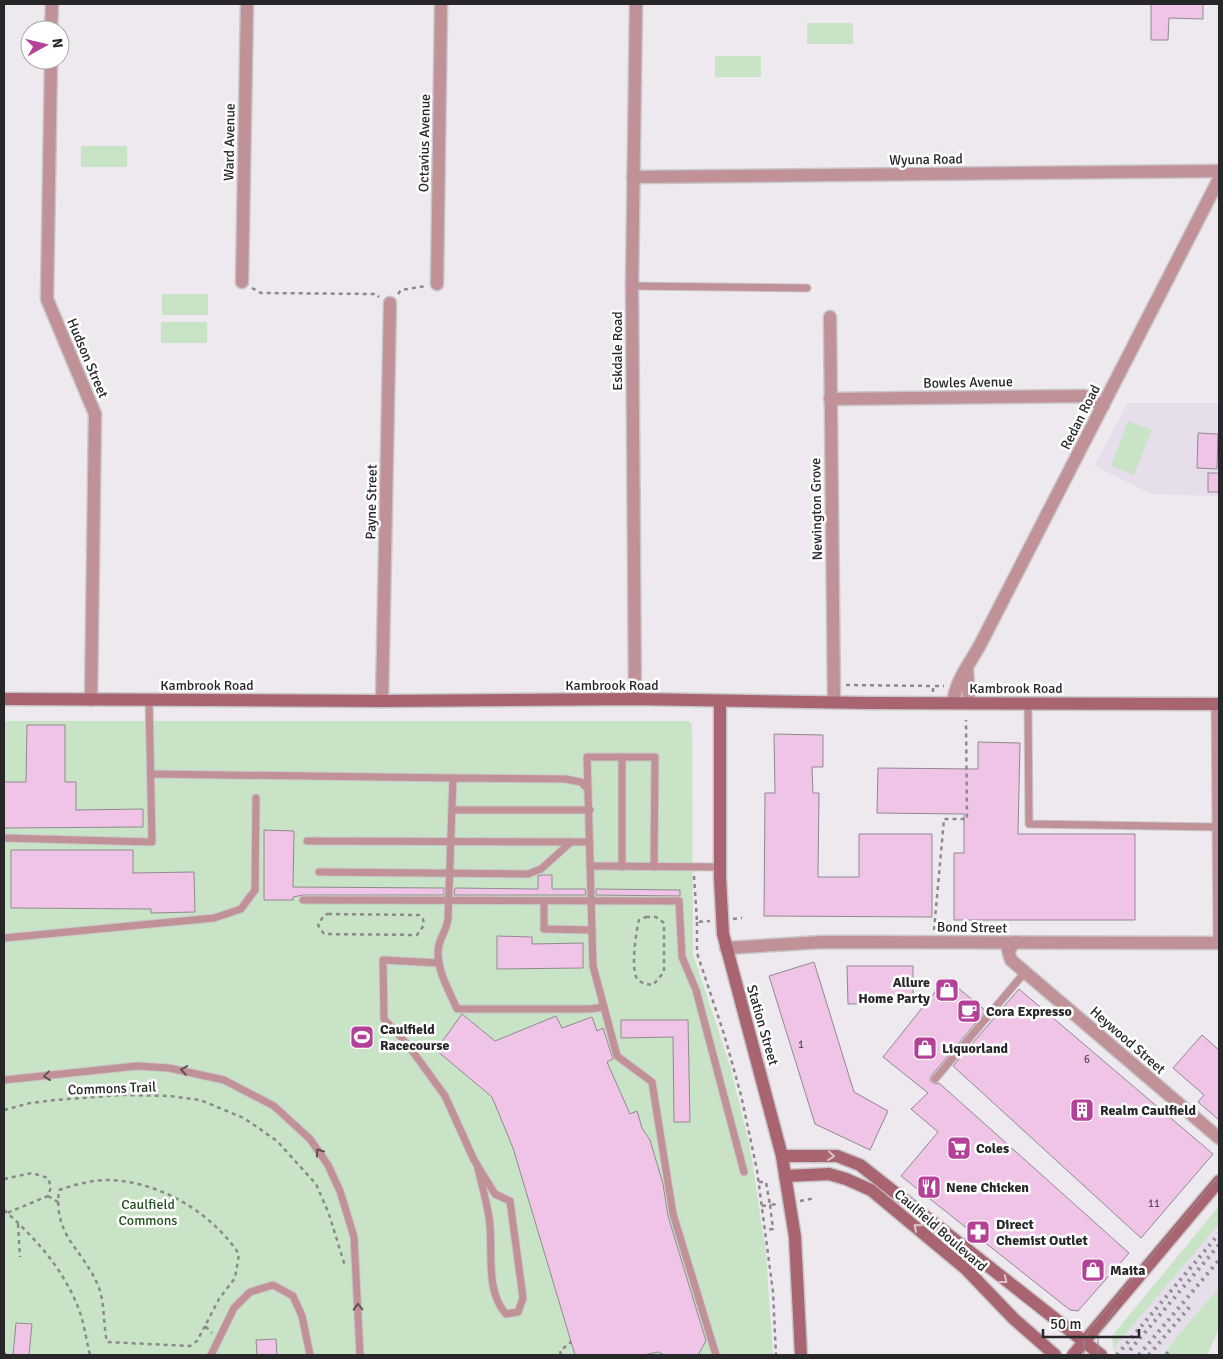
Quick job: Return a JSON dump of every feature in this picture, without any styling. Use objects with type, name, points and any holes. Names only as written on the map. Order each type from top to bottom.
[{"type":"street","points":[[51,20],[52,4]]},
{"type":"street","name":"Ward Avenue","points":[[242,282],[247,4]]},
{"type":"street","name":"Octavius Avenue","points":[[437,284],[441,4]]},
{"type":"street","name":"Eskdale Road","points":[[635,699],[632,286],[636,4]]},
{"type":"street","name":"Hudson Street","points":[[51,70],[47,299],[95,414],[91,700]]},
{"type":"street","name":"Wyuna Road","points":[[633,176],[1219,171]]},
{"type":"street","name":"Redan Road","points":[[953,703],[956,686],[967,669],[1219,179]]},
{"type":"street","name":"Payne Street","points":[[382,701],[390,303]]},
{"type":"street","name":"Newington Grove","points":[[830,317],[834,702]]},
{"type":"street","name":"Bowles Avenue","points":[[830,399],[1084,396],[1103,406]]},
{"type":"street","name":"Redan Road","points":[[967,669],[968,703]]},
{"type":"street","name":"Kambrook Road","points":[[4,699],[382,701],[635,699],[1028,704],[1217,704]]},
{"type":"street","name":"Station Street","points":[[720,701],[721,920],[726,948],[757,1055],[782,1156],[797,1261],[801,1355]]},
{"type":"street","name":"Bond Street","points":[[726,948],[823,942],[935,941],[1218,944]]},
{"type":"street","name":"Heywood Street","points":[[1016,942],[1009,948],[1009,956],[1025,972],[1219,1138]]},
{"type":"street","name":"Caulfield Boulevard","points":[[782,1156],[832,1156],[860,1165],[1101,1355]]},
{"type":"street","name":"Caulfield Boulevard","points":[[785,1176],[829,1174],[871,1190],[966,1269],[1014,1319],[1055,1355]]},
{"type":"street","points":[[1073,1355],[1219,1181]]},
{"type":"lane","points":[[632,286],[807,288]]},
{"type":"lane","points":[[4,838],[152,842],[149,700]]},
{"type":"lane","points":[[1028,704],[1029,824],[1216,827]]},
{"type":"lane","points":[[1217,704],[1216,827],[1218,944]]},
{"type":"lane","points":[[654,867],[655,757],[587,757],[593,966],[617,1056],[652,1082],[672,1214],[716,1355]]},
{"type":"lane","points":[[622,757],[622,867]]},
{"type":"lane","points":[[151,774],[565,779],[581,782],[588,789]]},
{"type":"lane","points":[[453,778],[450,901],[447,928],[439,947],[439,963],[457,1009],[589,1009],[604,1007]]},
{"type":"lane","points":[[4,938],[214,918],[242,908],[255,890],[256,798]]},
{"type":"lane","points":[[452,810],[590,810]]},
{"type":"lane","points":[[307,841],[590,842]]},
{"type":"lane","points":[[319,872],[528,874],[541,869],[570,842]]},
{"type":"lane","points":[[590,866],[720,867]]},
{"type":"lane","points":[[303,900],[679,901],[682,957],[696,990],[744,1172]]},
{"type":"lane","points":[[544,901],[544,929],[592,930]]},
{"type":"lane","points":[[439,963],[382,960],[384,1019],[408,1045],[445,1096],[477,1164],[495,1194],[510,1201],[523,1298],[518,1312],[506,1314],[498,1305],[493,1283],[489,1218],[477,1164]]},
{"type":"lane","points":[[935,1080],[1025,972]]},
{"type":"lane","points":[[4,1080],[137,1066],[169,1068],[224,1080],[274,1106],[310,1139],[328,1165],[343,1199],[354,1237],[360,1355]]},
{"type":"lane","points":[[211,1355],[234,1308],[250,1292],[273,1285],[293,1296],[302,1316],[310,1355]]},
{"type":"path","points":[[242,282],[261,293],[376,294],[390,303],[401,290],[437,284]]},
{"type":"path","points":[[834,685],[933,686]]},
{"type":"path","points":[[935,941],[934,927],[944,819],[968,819],[966,720]]},
{"type":"path","points":[[694,867],[697,922],[742,918]]},
{"type":"path","points":[[328,914],[419,915],[423,919],[424,924],[417,935],[324,934],[318,925],[324,915],[328,914]]},
{"type":"path","points":[[656,917],[664,923],[664,950],[664,972],[659,980],[654,985],[638,980],[635,974],[636,932],[639,920],[656,917]]},
{"type":"path","name":"Commons Trail","points":[[4,1110],[30,1103],[55,1100],[121,1095],[170,1096],[200,1100],[244,1118],[277,1141],[316,1184],[329,1214],[346,1275]]},
{"type":"path","points":[[4,1179],[32,1173],[48,1178],[51,1187],[48,1196],[7,1213]]},
{"type":"path","points":[[108,1180],[152,1188],[197,1209],[227,1235],[239,1254],[235,1278],[218,1299],[205,1326],[197,1341],[190,1346],[107,1342],[99,1289],[89,1267],[62,1227],[58,1202],[59,1190],[78,1184],[108,1180]]},
{"type":"path","points":[[48,1196],[58,1202]]},
{"type":"path","points":[[762,1206],[770,1205],[773,1229],[766,1230]]},
{"type":"path","points":[[4,1210],[46,1251],[68,1283],[79,1308],[90,1355]]},
{"type":"path","points":[[18,1223],[20,1257]]},
{"type":"path","points":[[205,1326],[217,1340]]},
{"type":"path","points":[[561,1355],[560,1351],[571,1342]]},
{"type":"path","points":[[1166,1352],[1169,1355]]},
{"type":"shaded area","points":[[1128,403],[1219,403],[1219,496],[1151,494],[1094,466]]},
{"type":"shaded area","points":[[1219,1224],[1219,1287],[1162,1355],[1118,1355],[1114,1352],[1116,1345]]},
{"type":"green space","points":[[807,23],[853,23],[853,44],[807,44]]},
{"type":"green space","points":[[715,56],[761,56],[761,77],[715,77]]},
{"type":"green space","points":[[81,146],[127,146],[127,167],[81,167]]},
{"type":"green space","points":[[162,294],[208,294],[208,315],[162,315]]},
{"type":"green space","points":[[161,322],[207,322],[207,343],[161,343]]},
{"type":"green space","points":[[1128,421],[1152,430],[1134,475],[1111,466]]},
{"type":"green space","name":"Caulfield Racecourse","points":[[4,721],[688,721],[692,724],[693,954],[730,1066],[750,1147],[766,1253],[773,1355],[4,1355]]},
{"type":"green space","points":[[1219,1206],[1219,1224],[1116,1345],[1114,1352],[1112,1336]]},
{"type":"green space","points":[[1219,1287],[1219,1329],[1207,1355],[1162,1355]]},
{"type":"building","points":[[1151,4],[1203,4],[1203,19],[1169,18],[1168,40],[1151,40]]},
{"type":"building","points":[[1198,433],[1218,434],[1217,469],[1197,468]]},
{"type":"building","points":[[1208,473],[1219,473],[1219,492],[1208,492]]},
{"type":"building","points":[[27,725],[65,725],[65,782],[76,782],[76,810],[143,809],[143,827],[4,828],[4,782],[26,782]]},
{"type":"building","points":[[774,734],[823,735],[823,767],[812,767],[813,793],[819,793],[818,877],[859,877],[859,834],[932,834],[932,917],[764,916],[765,793],[775,793]]},
{"type":"building","points":[[978,742],[1020,743],[1018,834],[1135,834],[1135,920],[954,920],[954,853],[964,853],[964,814],[877,813],[878,768],[978,769]]},
{"type":"building","points":[[264,830],[294,831],[293,887],[444,888],[444,895],[303,895],[293,897],[293,900],[264,900]]},
{"type":"building","points":[[11,850],[133,850],[133,873],[194,872],[195,912],[151,913],[151,909],[11,908]]},
{"type":"building","points":[[552,875],[552,889],[585,889],[586,895],[454,895],[455,888],[538,889],[538,876]]},
{"type":"building","points":[[596,889],[680,890],[680,896],[596,895]]},
{"type":"building","points":[[497,936],[532,937],[532,944],[583,943],[583,968],[497,969]]},
{"type":"building","points":[[814,962],[854,1092],[888,1111],[870,1150],[815,1124],[769,976]]},
{"type":"building","points":[[847,966],[913,966],[913,1003],[848,1004]]},
{"type":"building","points":[[946,978],[986,1011],[931,1076],[930,1081],[935,1084],[939,1083],[1129,1253],[1078,1311],[1070,1310],[901,1176],[938,1132],[911,1109],[928,1093],[883,1057]]},
{"type":"building","name":"Realm Caulfield","points":[[1019,989],[1213,1154],[1141,1238],[953,1066]]},
{"type":"building","points":[[462,1014],[495,1041],[556,1016],[562,1028],[592,1017],[597,1031],[603,1028],[613,1059],[607,1062],[630,1114],[637,1111],[642,1128],[650,1140],[663,1184],[668,1216],[706,1341],[698,1355],[665,1355],[658,1352],[643,1355],[575,1355],[513,1148],[492,1097],[436,1050]]},
{"type":"building","points":[[621,1020],[688,1020],[690,1122],[674,1122],[673,1037],[621,1038]]},
{"type":"building","points":[[1202,1035],[1219,1050],[1219,1120],[1198,1102],[1204,1095],[1173,1068]]},
{"type":"building","points":[[16,1323],[32,1324],[29,1355],[13,1355]]},
{"type":"building","points":[[276,1339],[277,1355],[257,1355],[256,1340]]},
{"type":"tram line","points":[[1084,1355],[1084,1342],[1089,1330],[1219,1176]]},
{"type":"tram line","points":[[1098,1355],[1098,1334],[1117,1307]]},
{"type":"railway","points":[[1117,1355],[1219,1234]]},
{"type":"railway","points":[[1130,1350],[1219,1245]]},
{"type":"railway","points":[[1139,1355],[1219,1260]]},
{"type":"railway","points":[[1149,1355],[1192,1304]]},
{"type":"place","name":"Allure Home Party","points":[[947,990]]},
{"type":"place","name":"Cora Expresso","points":[[969,1011]]},
{"type":"place","name":"Caulfield Racecourse","points":[[362,1037]]},
{"type":"place","name":"Liquorland","points":[[925,1048]]},
{"type":"place","name":"Realm Caulfield","points":[[1082,1110]]},
{"type":"place","name":"Coles","points":[[959,1148]]},
{"type":"place","name":"Nene Chicken","points":[[929,1187]]},
{"type":"place","name":"Direct Chemist Outlet","points":[[978,1232]]},
{"type":"place","name":"Maita","points":[[1093,1270]]},
{"type":"park label","name":"Caulfield Commons","points":[[148,1212]]}]
